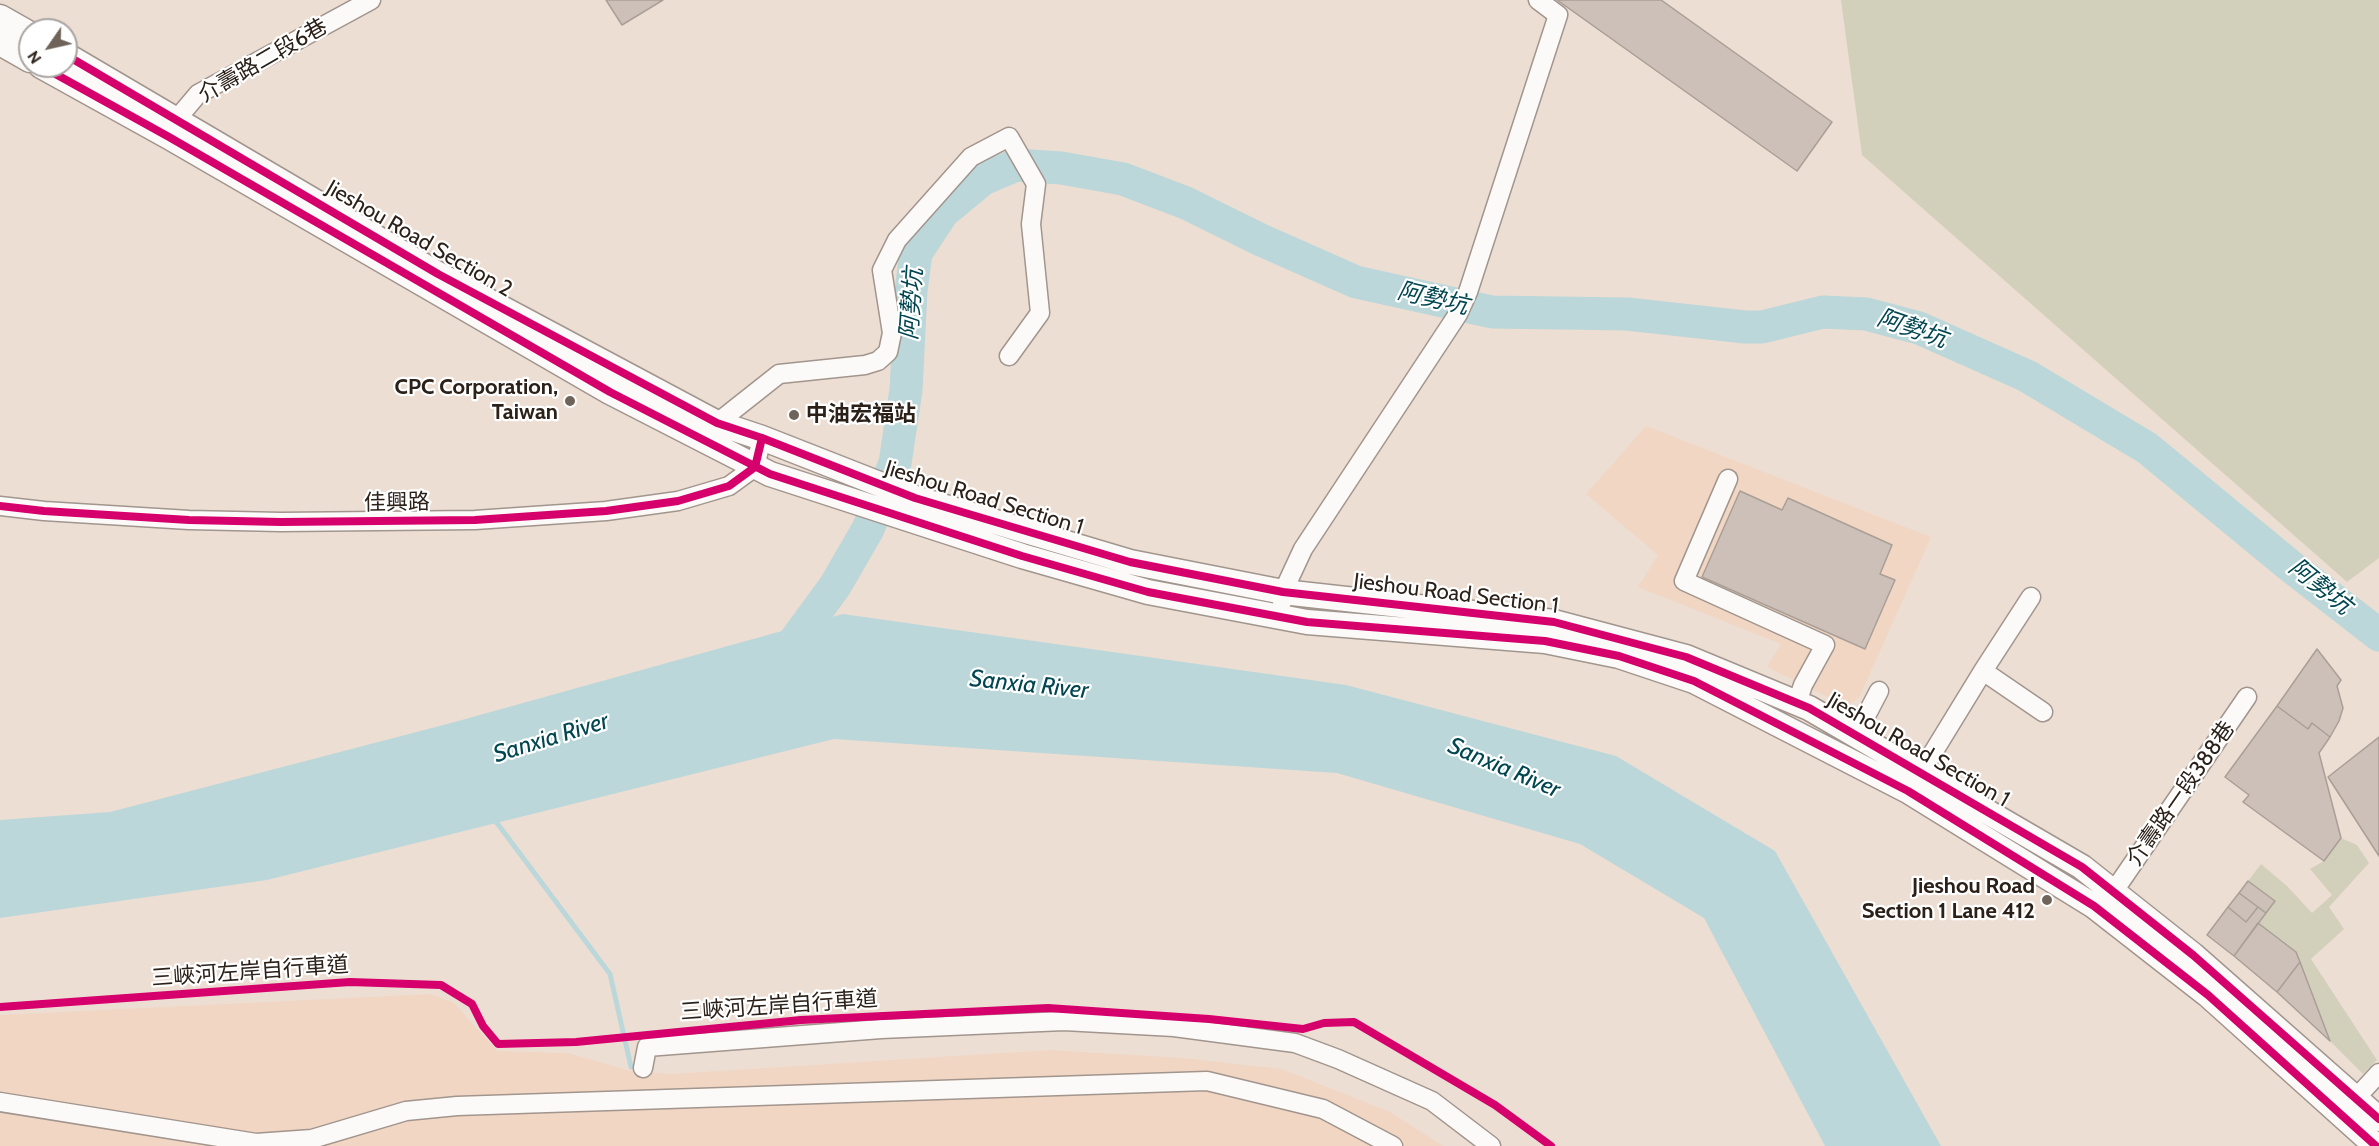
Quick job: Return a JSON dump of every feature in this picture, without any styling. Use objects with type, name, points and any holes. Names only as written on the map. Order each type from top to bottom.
[{"type":"main road","points":[[0,17],[18,27]]},
{"type":"main road","points":[[0,43],[18,53]]},
{"type":"main road","name":"Jieshou Road Section 2","points":[[78,63],[172,128],[610,392],[754,467]]},
{"type":"main road","name":"Jieshou Road Section 2","points":[[66,78],[172,128],[717,423],[762,438]]},
{"type":"main road","name":"Jieshou Road Section 1","points":[[762,438],[840,469],[910,508],[1022,555],[1148,591],[1307,622],[1545,641],[1619,656],[1694,681],[1915,782],[2082,867],[2193,955],[2379,1119]]},
{"type":"main road","name":"Jieshou Road Section 1","points":[[754,467],[820,490],[910,508],[1130,562],[1283,592],[1554,622],[1686,657],[1797,703],[1856,735],[1915,782],[2094,906],[2208,995],[2376,1146]]},
{"type":"street","name":"介壽路二段6巷","points":[[172,128],[198,94],[371,0]]},
{"type":"street","points":[[1280,617],[1283,592],[1303,549],[1458,314],[1468,292],[1558,15],[1538,0]]},
{"type":"street","points":[[717,423],[779,375],[866,365],[878,361],[888,352],[892,333],[882,270],[897,240],[971,157],[1009,137],[1036,184],[1031,224],[1040,313],[1009,356]]},
{"type":"street","points":[[754,467],[762,438]]},
{"type":"street","name":"佳興路","points":[[0,506],[189,520],[475,520],[606,510],[678,501],[729,486],[754,467]]},
{"type":"street","points":[[1728,479],[1684,581],[1825,645],[1803,685],[1797,703]]},
{"type":"street","points":[[1915,782],[2031,597]]},
{"type":"street","points":[[1983,671],[2043,712]]},
{"type":"street","points":[[1856,735],[1880,690]]},
{"type":"street","name":"介壽路一段388巷","points":[[2114,891],[2247,697]]},
{"type":"street","points":[[643,1068],[647,1047],[881,1029],[1064,1022],[1174,1027],[1295,1042],[1432,1101],[1491,1146]]},
{"type":"street","points":[[2356,1098],[2379,1072]]},
{"type":"street","points":[[0,1102],[256,1143],[312,1139],[406,1111],[457,1106],[1208,1081],[1323,1109],[1393,1146]]},
{"type":"shaded area","points":[[1841,0],[2379,0],[2379,558],[2347,582],[1862,155]]},
{"type":"shaded area","points":[[1646,426],[1931,537],[1859,698],[1846,706],[1767,667],[1781,644],[1638,587],[1658,555],[1586,494]]},
{"type":"shaded area","points":[[2341,838],[2357,845],[2369,863],[2329,907],[2344,929],[2311,959],[2377,1060],[2363,1074],[2330,1041],[2296,952],[2258,923],[2275,901],[2248,881],[2261,864],[2287,886],[2312,913],[2332,895],[2310,869],[2324,861]]},
{"type":"shaded area","points":[[430,994],[454,1003],[497,1051],[568,1053],[631,1071],[671,1074],[1050,1050],[1183,1058],[1282,1069],[1390,1112],[1443,1146],[0,1146],[0,1015]]},
{"type":"water","name":"Sanxia River","points":[[843,614],[1346,685],[1616,756],[1775,851],[1941,1146],[1825,1146],[1704,918],[1580,844],[1337,773],[834,739],[267,880],[0,918],[0,820],[110,812],[451,723]]},
{"type":"building","points":[[606,0],[663,0],[622,25]]},
{"type":"building","points":[[1557,0],[1661,0],[1832,122],[1797,171]]},
{"type":"building","points":[[1740,491],[1782,510],[1788,498],[1892,545],[1880,574],[1895,580],[1865,649],[1702,577]]},
{"type":"building","points":[[2317,649],[2341,680],[2337,686],[2343,708],[2330,737],[2312,723],[2308,729],[2277,706]]},
{"type":"building","points":[[2277,706],[2308,729],[2312,723],[2330,737],[2319,753],[2341,838],[2324,861],[2243,802],[2249,795],[2225,777]]},
{"type":"building","points":[[2379,737],[2379,856],[2328,777]]},
{"type":"building","points":[[2248,881],[2275,901],[2266,913],[2239,893]]},
{"type":"building","points":[[2239,893],[2258,907],[2246,922],[2228,907]]},
{"type":"building","points":[[2228,907],[2246,922],[2258,907],[2266,913],[2234,956],[2207,935]]},
{"type":"building","points":[[2258,923],[2296,952],[2300,962],[2277,992],[2234,956]]},
{"type":"building","points":[[2300,962],[2330,1041],[2277,992]]},
{"type":"waterway","name":"阿勢坑","points":[[780,661],[835,586],[868,529],[895,463],[906,390],[911,291],[916,253],[943,212],[983,179],[1016,165],[1061,168],[1123,179],[1186,203],[1261,240],[1356,282],[1492,312],[1627,314],[1745,327],[1762,327],[1823,312],[1866,314],[1919,328],[2027,376],[2147,448],[2289,565],[2379,635]]},
{"type":"waterway","points":[[494,819],[610,974],[631,1067]]},
{"type":"cycle path","points":[[78,62],[438,274],[717,423],[762,438],[915,498],[1130,562],[1283,592],[1554,622],[1686,657],[1809,708],[2082,867],[2193,955],[2379,1119]]},
{"type":"cycle path","points":[[63,78],[610,392],[770,474],[1022,556],[1148,592],[1307,622],[1545,641],[1619,656],[1694,681],[1908,791],[2094,906],[2208,995],[2376,1146]]},
{"type":"cycle path","points":[[0,506],[189,520],[281,522],[475,520],[606,511],[678,501],[729,486],[755,467],[762,438]]},
{"type":"cycle path","name":"三峽河左岸自行車道","points":[[0,1007],[350,982],[441,985],[472,1004],[483,1026],[498,1044],[576,1042],[801,1020],[1048,1008],[1209,1019],[1303,1029],[1324,1023],[1354,1022],[1495,1105],[1551,1146]]},
{"type":"place","name":"CPC Corporation, Taiwan","points":[[570,401]]},
{"type":"place","name":"中油宏福站","points":[[794,415]]},
{"type":"place","name":"Jieshou Road Section 1 Lane 412","points":[[2047,900]]}]
